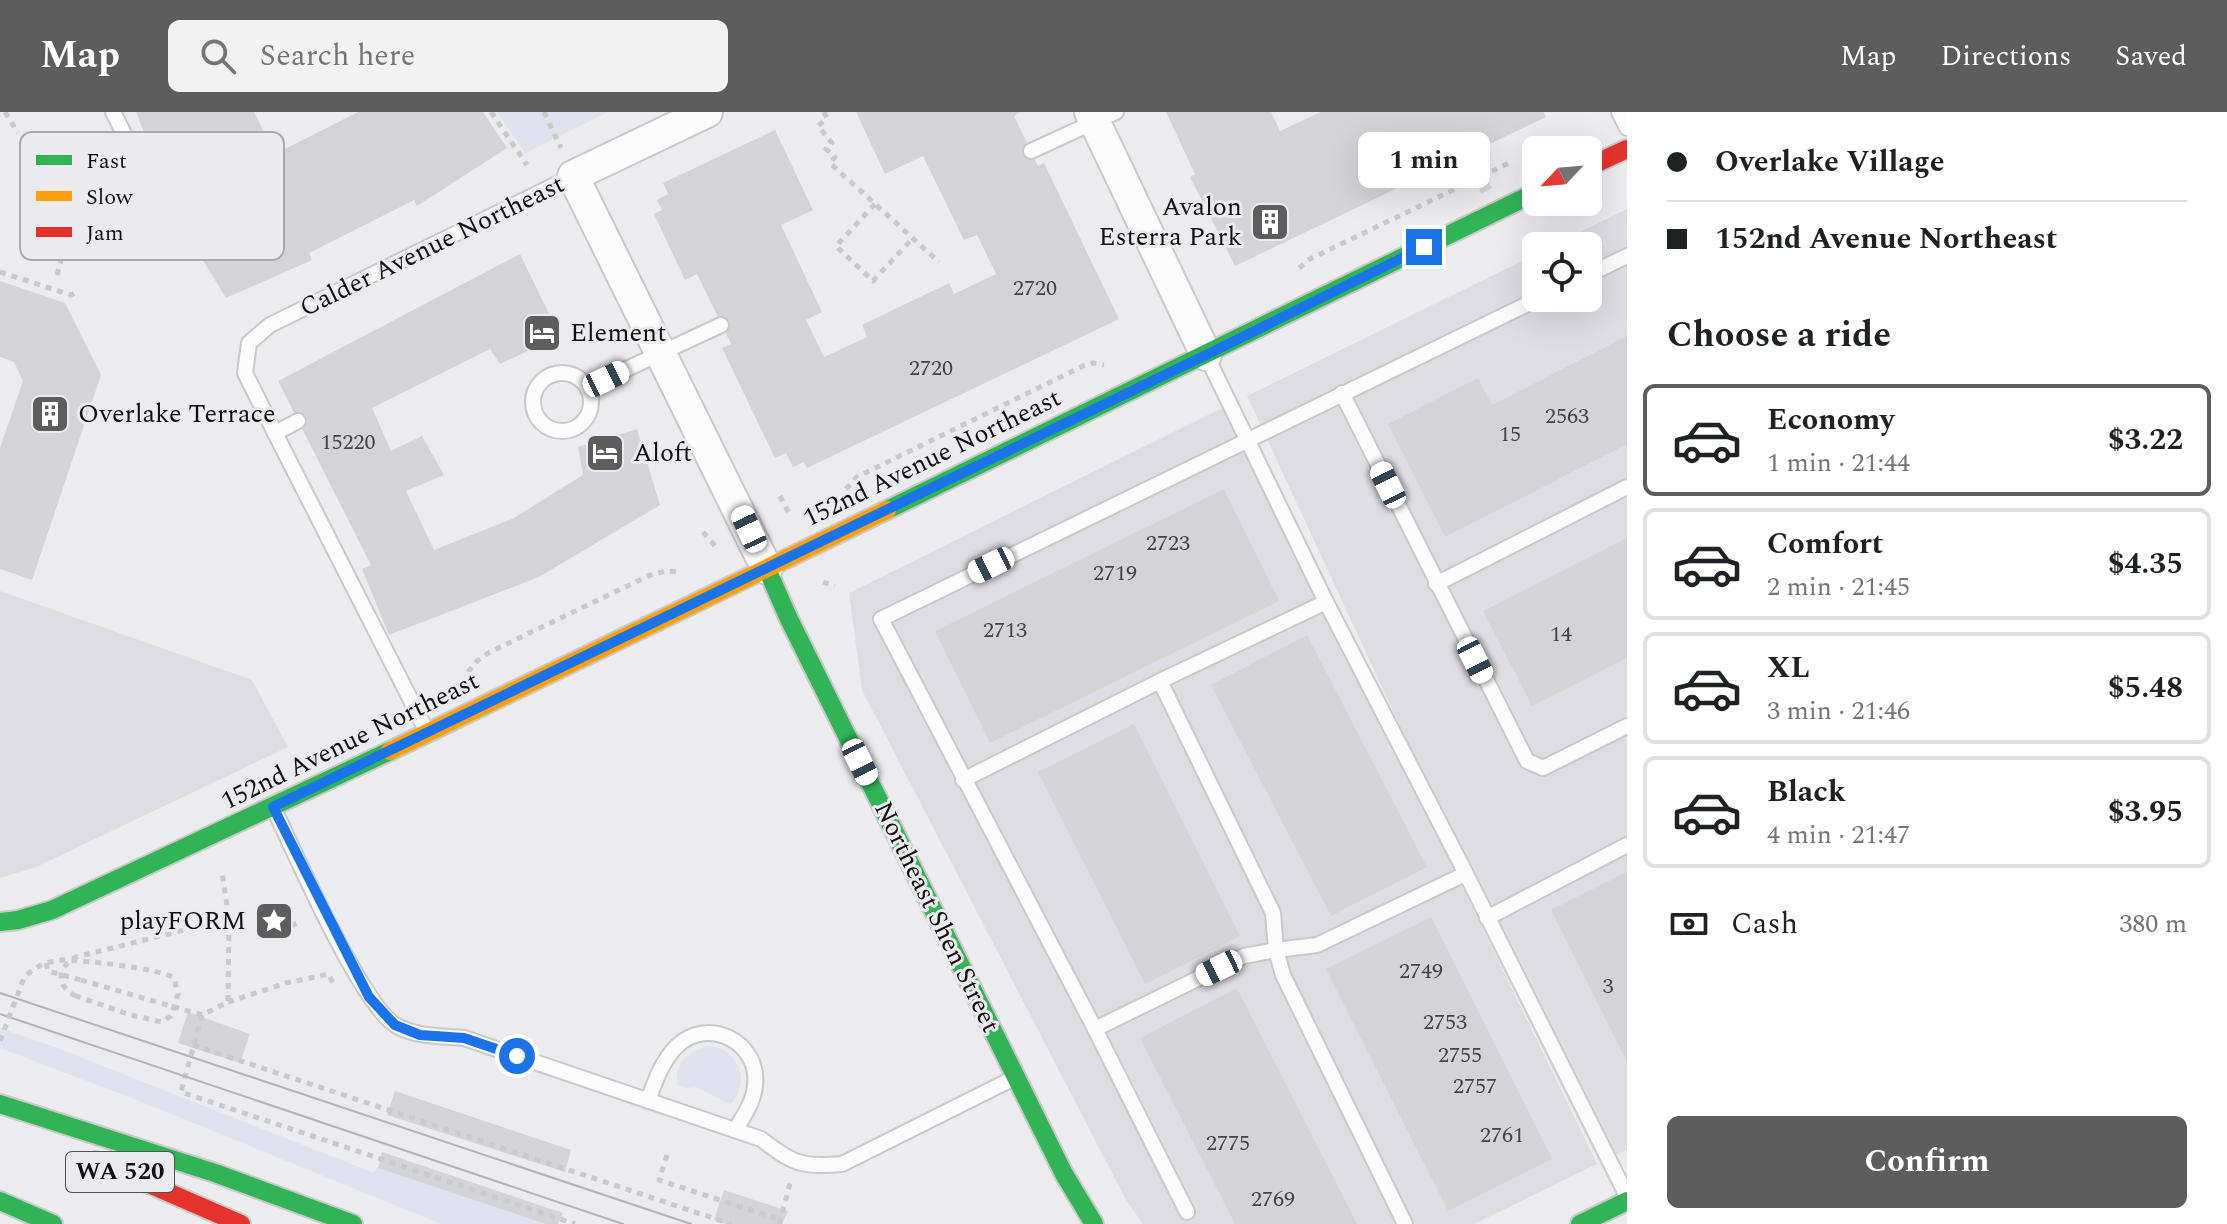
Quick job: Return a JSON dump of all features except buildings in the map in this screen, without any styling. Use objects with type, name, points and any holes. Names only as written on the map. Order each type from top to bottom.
[{"type":"main road","points":[[1602,161],[1627,149]]},
{"type":"main road","name":"152nd Avenue Northeast","points":[[0,922],[52,910],[273,807],[1522,199]]},
{"type":"main road","name":"Northeast Shen Street","points":[[767,569],[796,634],[1064,1174],[1094,1224]]},
{"type":"main road","points":[[0,1104],[215,1173],[353,1224]]},
{"type":"main road","name":"WA 520","points":[[0,1119],[42,1138]]},
{"type":"main road","name":"WA 520","points":[[85,1156],[241,1224]]},
{"type":"main road","points":[[1580,1224],[1627,1199]]},
{"type":"main road","name":"WA 520","points":[[0,1201],[53,1224]]},
{"type":"street","name":"Calder Avenue Northeast","points":[[573,176],[707,112]]},
{"type":"street","points":[[1100,115],[1206,355]]},
{"type":"street","name":"Northeast Shen Street","points":[[573,176],[767,569]]},
{"type":"lane","points":[[113,112],[123,132]]},
{"type":"lane","points":[[1619,112],[1627,128]]},
{"type":"lane","points":[[1031,151],[1100,115]]},
{"type":"lane","name":"Calder Avenue Northeast","points":[[428,732],[369,603],[245,373],[249,343],[270,325],[573,176]]},
{"type":"lane","points":[[1602,268],[1627,256]]},
{"type":"lane","points":[[1187,1212],[881,619],[1522,307]]},
{"type":"lane","points":[[588,387],[721,325]]},
{"type":"lane","points":[[1206,355],[1326,602],[1627,1199]]},
{"type":"lane","points":[[565,372],[578,377],[588,387],[591,401],[588,415],[579,425],[566,431],[552,429],[540,422],[533,409],[533,395],[539,383],[551,374],[565,372]]},
{"type":"lane","points":[[1342,393],[1527,761],[1543,768],[1627,726]]},
{"type":"lane","points":[[275,433],[298,421]]},
{"type":"lane","points":[[1436,584],[1627,487]]},
{"type":"lane","points":[[963,780],[1326,602]]},
{"type":"lane","points":[[1160,681],[1273,913],[1276,950],[1283,975],[1405,1224]]},
{"type":"lane","points":[[273,807],[369,997],[395,1025],[420,1035],[464,1038],[761,1139],[791,1162],[815,1167],[842,1164],[1016,1077]]},
{"type":"lane","points":[[1487,918],[1627,845]]},
{"type":"lane","points":[[1095,1029],[1244,956],[1317,945],[1465,874]]},
{"type":"lane","points":[[648,1101],[663,1064],[679,1044],[700,1033],[725,1035],[744,1049],[755,1071],[753,1094],[735,1130]]},
{"type":"path","points":[[5,112],[18,133]]},
{"type":"path","points":[[491,112],[527,165]]},
{"type":"path","points":[[544,112],[561,148]]},
{"type":"path","points":[[824,112],[827,118],[818,126],[832,143],[826,149],[835,157],[830,163],[939,262]]},
{"type":"path","points":[[1294,277],[1310,259],[1515,161]]},
{"type":"path","points":[[875,204],[836,246],[873,281],[913,238]]},
{"type":"path","points":[[57,275],[61,260]]},
{"type":"path","points":[[0,272],[71,295],[75,293]]},
{"type":"path","points":[[843,496],[857,477],[1083,366],[1093,363],[1106,366]]},
{"type":"path","points":[[780,496],[791,517]]},
{"type":"path","points":[[703,532],[717,548]]},
{"type":"path","points":[[466,676],[477,661],[488,653],[656,572],[673,570],[681,574]]},
{"type":"path","points":[[823,582],[835,586]]},
{"type":"path","points":[[222,872],[229,919],[228,1002]]},
{"type":"path","points":[[0,1041],[24,978],[30,971],[46,963],[63,960],[72,961],[81,962],[95,964],[125,967],[169,975],[176,983],[178,994],[171,1016],[162,1022],[76,996],[64,988],[60,977],[64,965],[68,961],[76,957],[229,919]]},
{"type":"path","points":[[291,926],[301,921]]},
{"type":"path","points":[[46,963],[48,971],[202,1015],[228,1002],[286,983],[329,974]]},
{"type":"path","points":[[202,1015],[181,1092],[575,1224]]},
{"type":"path","points":[[193,1045],[731,1224]]},
{"type":"path","points":[[667,1155],[659,1180],[780,1222],[792,1175]]},
{"type":"shaded area","points":[[497,112],[608,112],[525,153]]},
{"type":"shaded area","points":[[1627,209],[1627,1150],[1602,1161],[1247,396],[1522,261],[1522,312],[1602,312],[1602,232],[1580,232]]},
{"type":"shaded area","points":[[1228,405],[1597,1164],[1474,1224],[1143,1224],[1126,1200],[862,690],[849,593]]},
{"type":"shaded area","points":[[0,591],[252,680],[288,747],[36,867],[0,878]]},
{"type":"shaded area","points":[[0,1028],[374,1173],[377,1167],[544,1224],[441,1224],[142,1102],[0,1048]]},
{"type":"shaded area","points":[[711,1046],[729,1054],[739,1069],[740,1086],[731,1104],[694,1087],[688,1089],[677,1085],[678,1070],[685,1058],[696,1050]]},
{"type":"tram line","points":[[0,993],[691,1224]]},
{"type":"tram line","points":[[0,1014],[623,1224]]},
{"type":"traffic: fast","points":[[887,510],[1522,199]]},
{"type":"traffic: fast","points":[[767,569],[1064,1174],[1094,1224]]},
{"type":"traffic: fast","points":[[0,922],[52,910],[390,751]]},
{"type":"traffic: fast","points":[[0,1104],[215,1173],[353,1224]]},
{"type":"traffic: fast","points":[[0,1201],[53,1224]]},
{"type":"traffic: fast","points":[[1580,1224],[1627,1201]]},
{"type":"traffic: slow","points":[[390,751],[887,510]]},
{"type":"traffic: jam","points":[[1602,161],[1627,149]]},
{"type":"traffic: jam","points":[[96,1161],[241,1224]]},
{"type":"place","name":"Avalon Esterra Park","points":[[1270,222]]},
{"type":"place","name":"Element","points":[[542,333]]},
{"type":"place","name":"Overlake Terrace","points":[[50,414]]},
{"type":"place","name":"Aloft","points":[[605,453]]},
{"type":"place","name":"playFORM","points":[[274,921]]},
{"type":"route","points":[[517,1056],[464,1038],[420,1035],[395,1025],[369,997],[273,807],[1424,247]]}]
